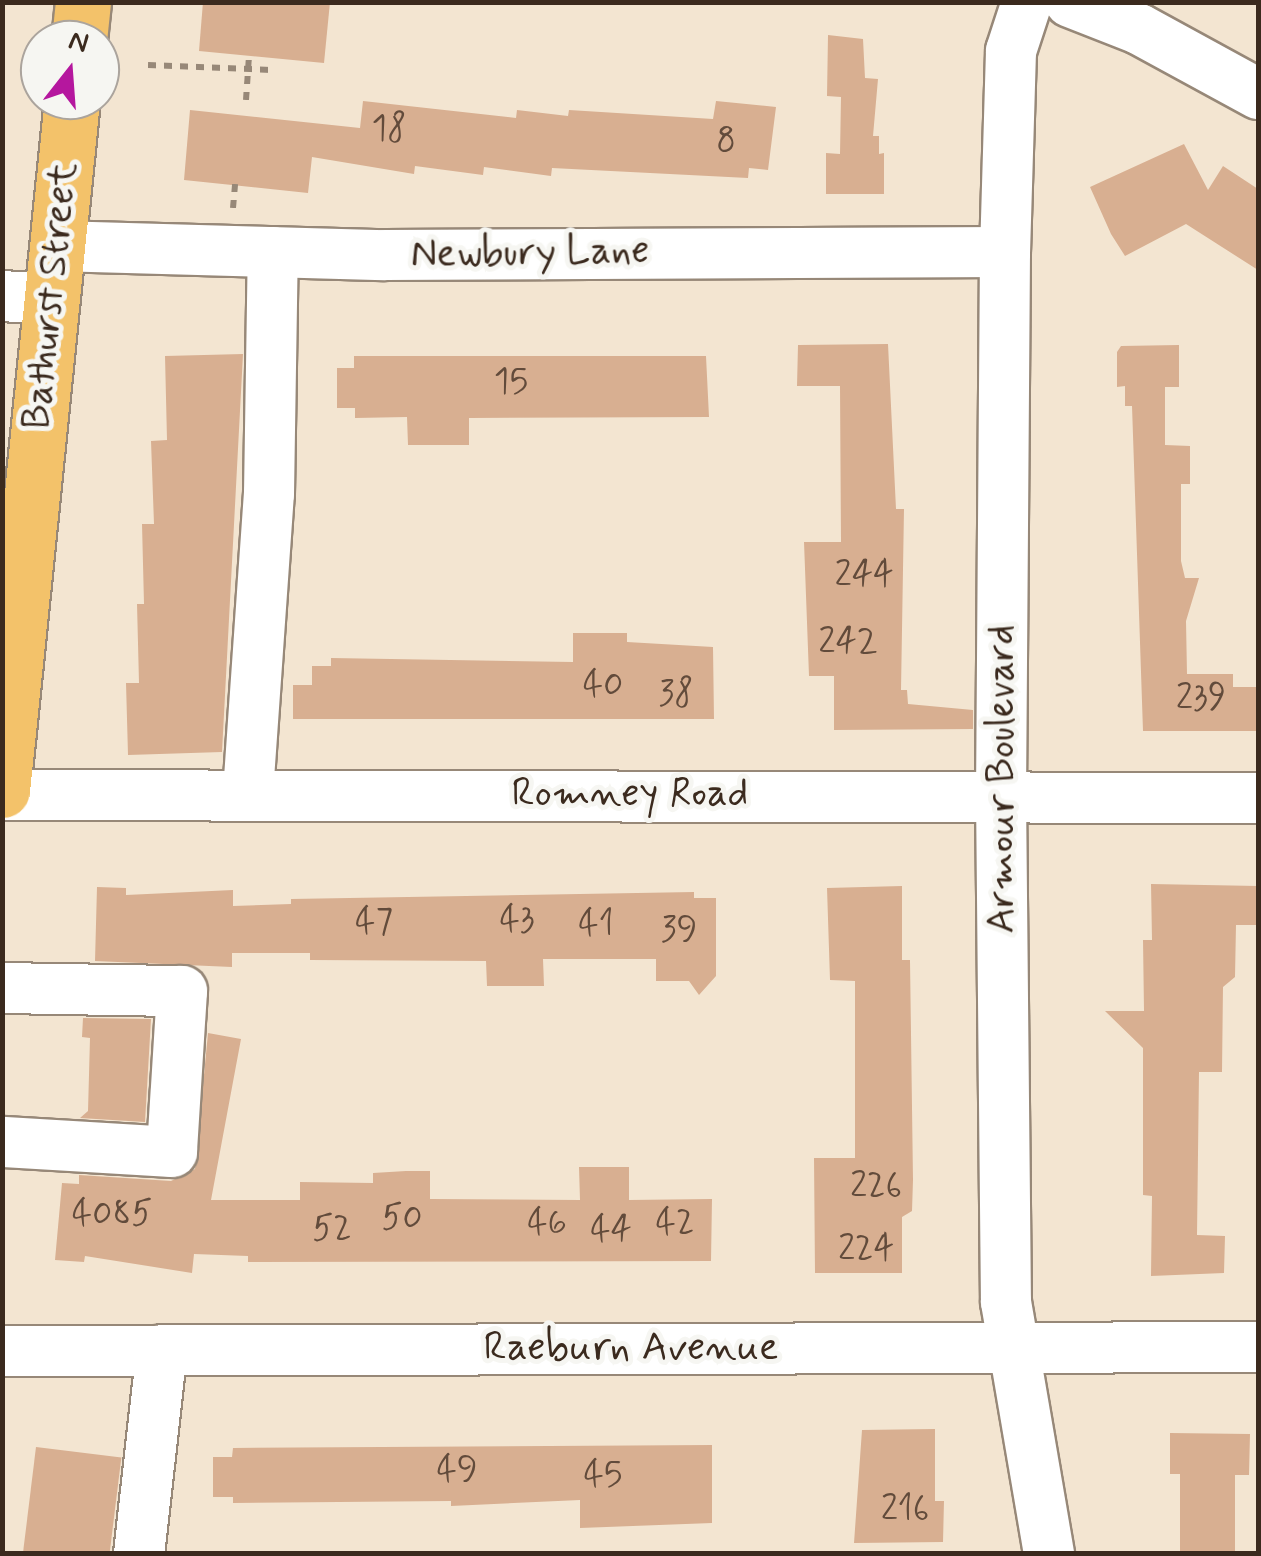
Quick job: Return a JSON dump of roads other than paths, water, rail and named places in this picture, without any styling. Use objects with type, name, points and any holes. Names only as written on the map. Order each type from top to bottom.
[{"type":"main road","name":"Bathurst Street","points":[[2,793],[36,280],[68,120]]},
{"type":"street","name":"Armour Boulevard","points":[[1026,2],[1011,51],[1005,252],[1000,794],[1006,1302],[1049,1554]]},
{"type":"street","points":[[1070,2],[1139,28],[1258,94]]},
{"type":"street","name":"Newbury Lane","points":[[36,280],[273,252],[1005,252]]},
{"type":"street","points":[[248,793],[269,494],[273,252]]},
{"type":"street","name":"Romney Road","points":[[2,793],[1258,798]]},
{"type":"street","points":[[2,988],[182,991],[172,1152],[2,1142]]},
{"type":"street","name":"Raeburn Avenue","points":[[2,1351],[1258,1346]]},
{"type":"street","points":[[139,1554],[162,1350]]}]
